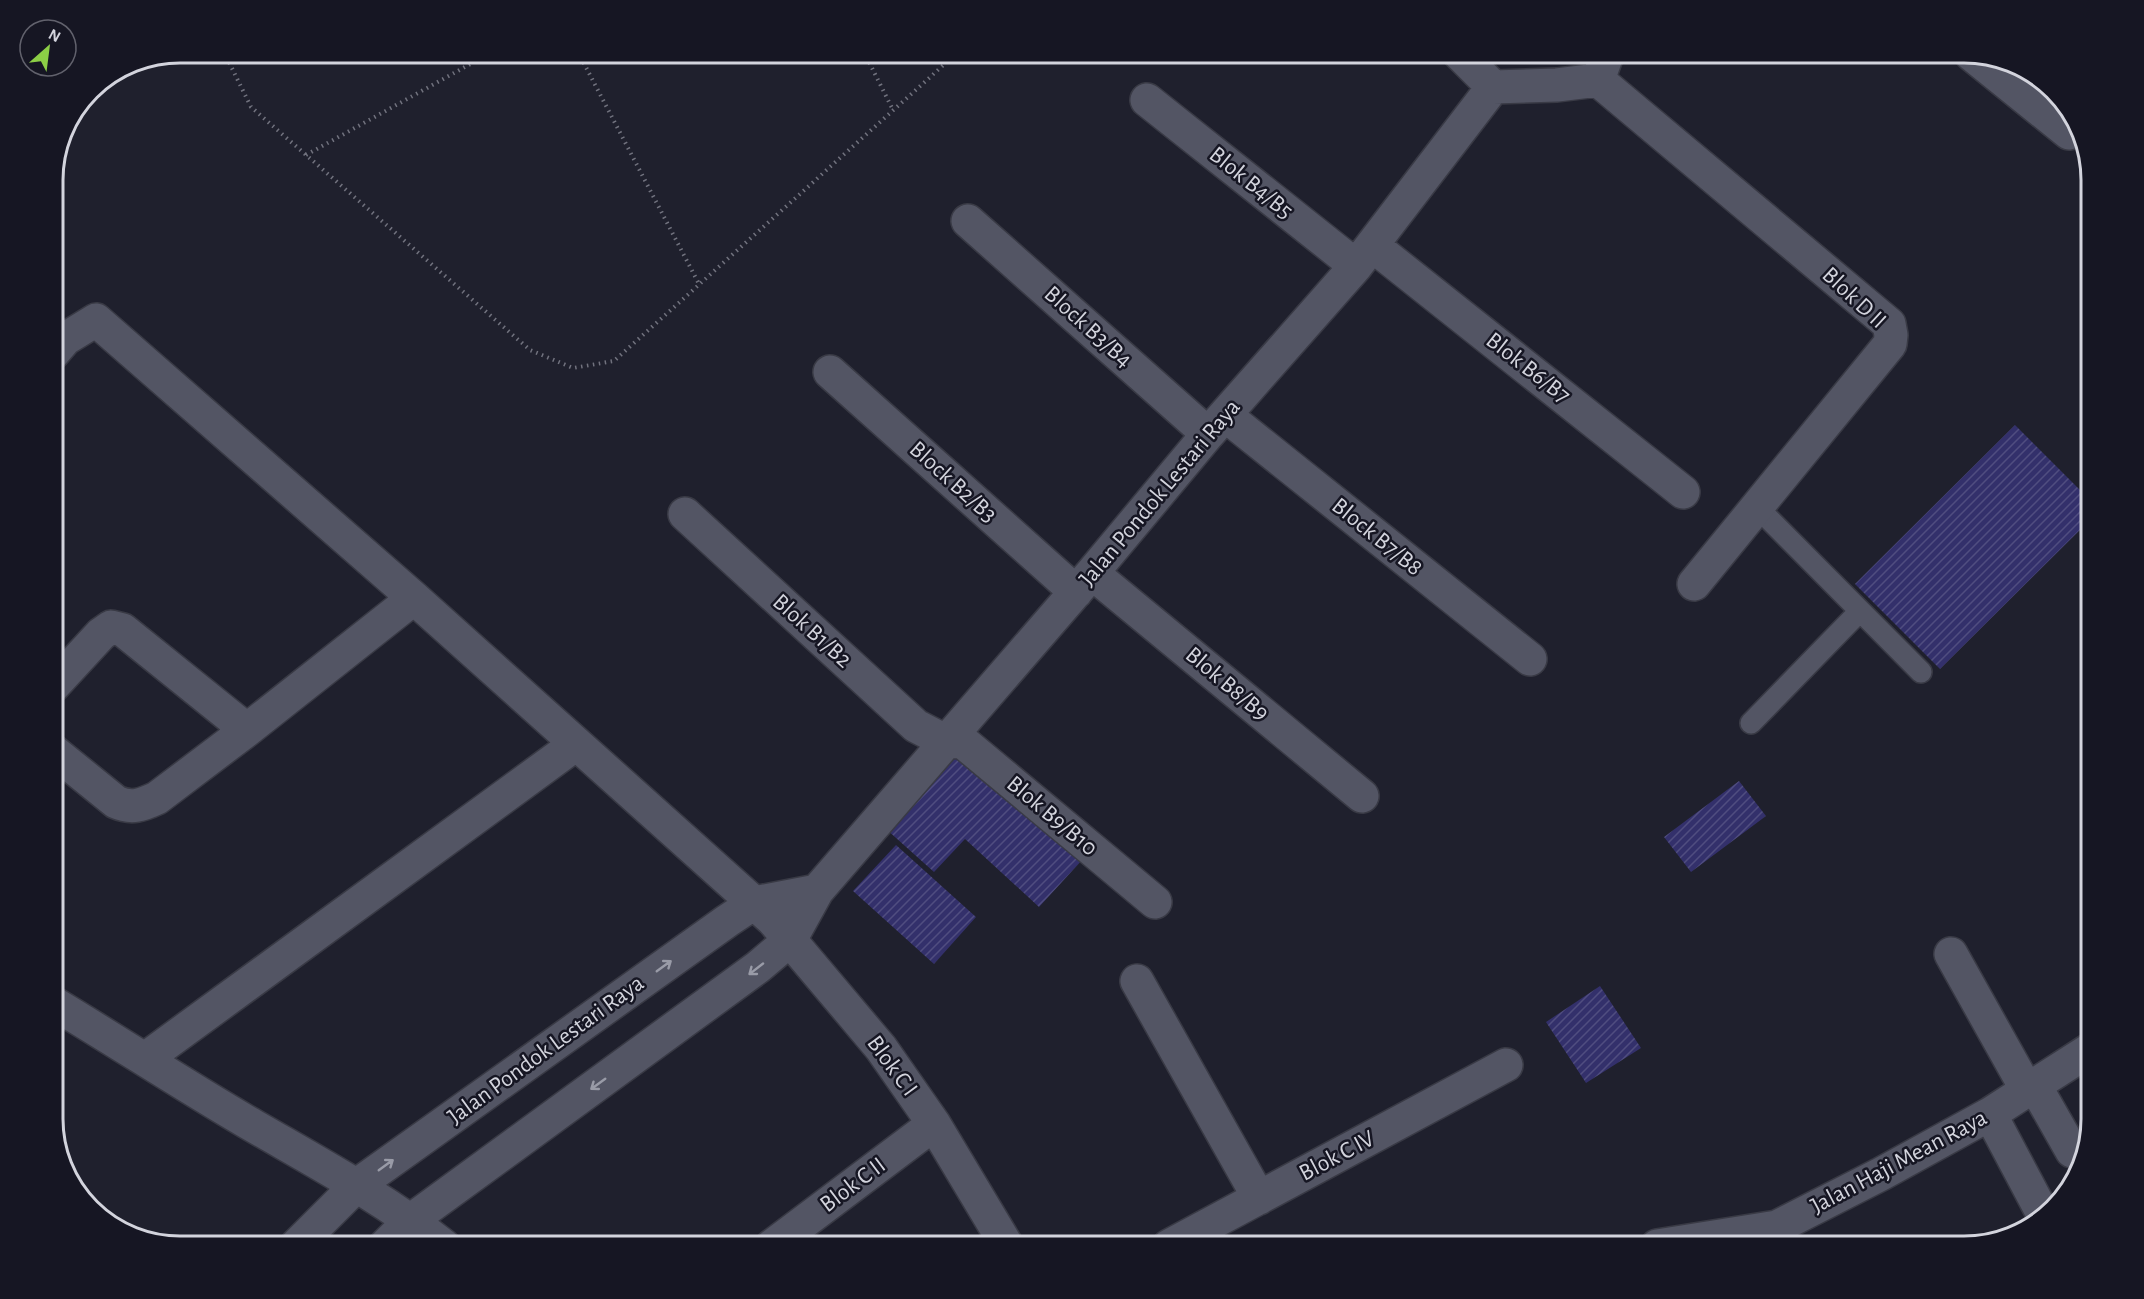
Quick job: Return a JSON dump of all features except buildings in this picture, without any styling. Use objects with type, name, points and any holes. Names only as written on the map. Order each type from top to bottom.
[{"type":"street","points":[[1469,63],[1493,87],[1557,85],[1603,66]]},
{"type":"street","points":[[1985,65],[2069,133]]},
{"type":"street","name":"Blok D II","points":[[1603,66],[1889,324],[1891,335],[1890,344],[1694,584]]},
{"type":"street","name":"Jalan Pondok Lestari Raya","points":[[395,1236],[410,1221],[758,967],[790,940],[817,891],[1364,255],[1493,87]]},
{"type":"street","name":"Blok B4/B5","points":[[1147,100],[1364,255]]},
{"type":"street","name":"Block B3/B4","points":[[968,221],[1216,425]]},
{"type":"street","name":"Blok B6/B7","points":[[1364,255],[1683,492]]},
{"type":"street","name":"Blok C I","points":[[63,341],[96,320],[414,598],[773,920],[881,1048],[934,1124],[1001,1236]]},
{"type":"street","name":"Block B2/B3","points":[[830,372],[1084,582]]},
{"type":"street","name":"Block B7/B8","points":[[1216,425],[1530,659]]},
{"type":"street","name":"Blok B1/B2","points":[[684,514],[916,726],[945,741]]},
{"type":"street","name":"Blok B8/B9","points":[[1084,582],[1362,796]]},
{"type":"street","points":[[63,759],[116,802],[126,807],[157,798],[414,598]]},
{"type":"street","points":[[63,675],[101,634],[111,627],[123,630],[247,730]]},
{"type":"street","name":"Blok B9/B10","points":[[945,741],[963,742],[1155,902]]},
{"type":"street","points":[[145,1059],[576,744]]},
{"type":"street","name":"Jalan Pondok Lestari Raya","points":[[306,1236],[356,1186],[754,903],[817,891]]},
{"type":"street","points":[[1951,954],[2031,1088],[2072,1151]]},
{"type":"street","points":[[1137,981],[1259,1198]]},
{"type":"street","points":[[63,1009],[202,1096],[356,1186],[430,1236]]},
{"type":"street","name":"Jalan Haji Mean Raya","points":[[1722,1236],[1777,1227],[1871,1180],[1990,1114],[2081,1056]]},
{"type":"street","name":"Blok C IV","points":[[1188,1236],[1506,1065]]},
{"type":"street","points":[[1990,1114],[2040,1208]]},
{"type":"street","name":"Blok C II","points":[[785,1236],[934,1124]]},
{"type":"lane","points":[[1757,507],[1921,672]]},
{"type":"lane","points":[[1751,723],[1860,611]]},
{"type":"path","points":[[229,63],[251,107],[530,350],[573,368],[614,361],[946,63]]},
{"type":"path","points":[[306,155],[472,63]]},
{"type":"path","points":[[584,63],[699,284]]},
{"type":"path","points":[[870,63],[893,110]]}]
